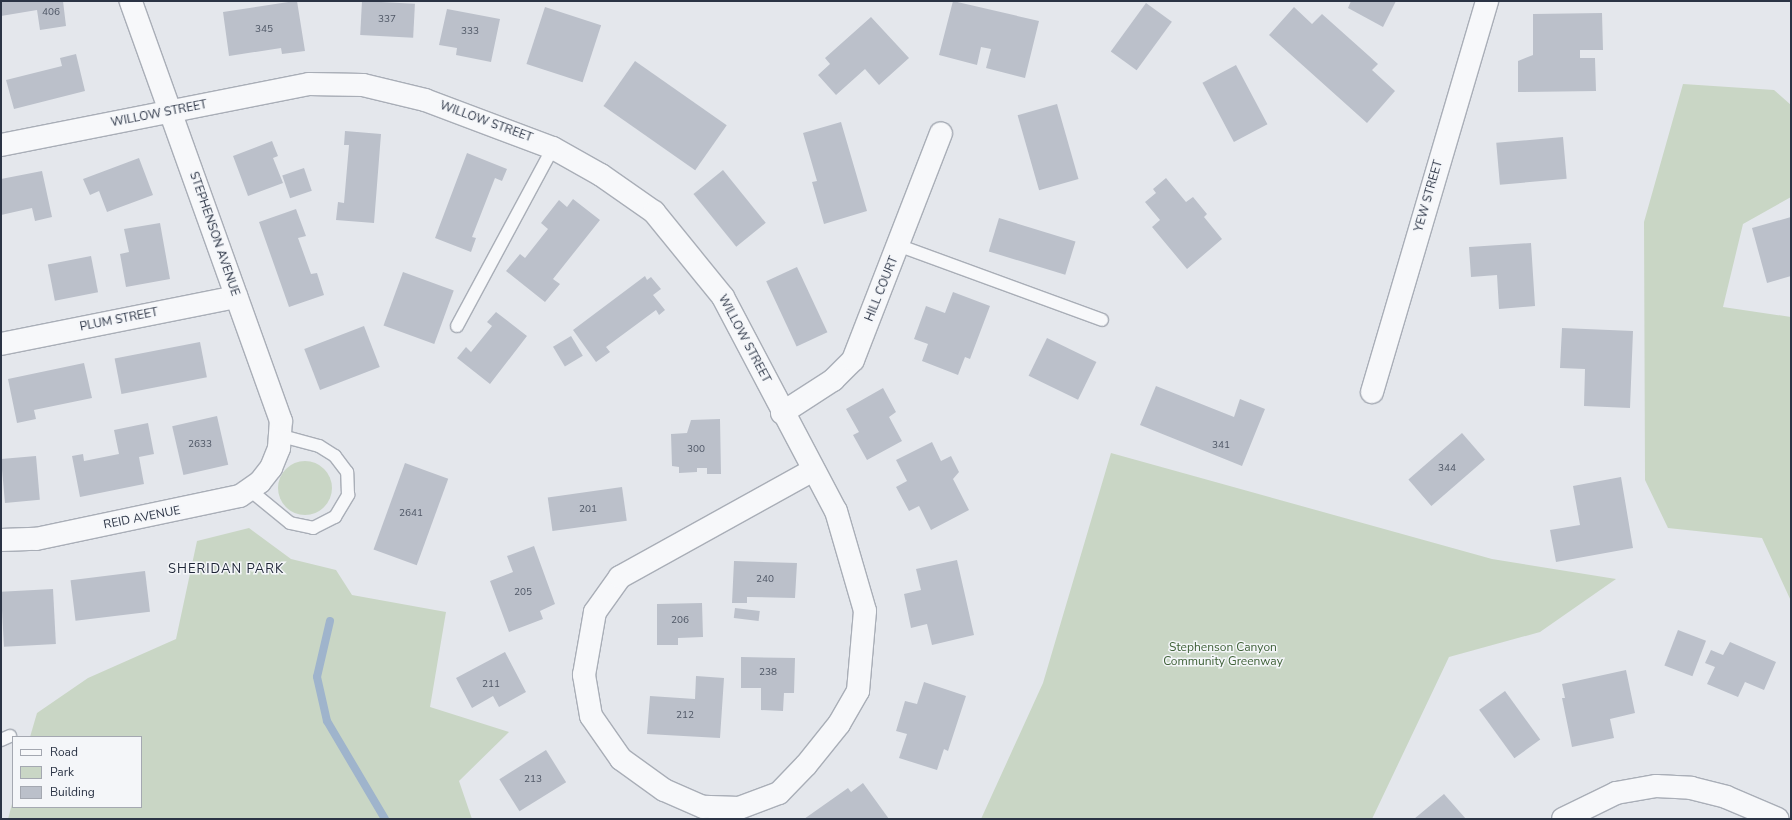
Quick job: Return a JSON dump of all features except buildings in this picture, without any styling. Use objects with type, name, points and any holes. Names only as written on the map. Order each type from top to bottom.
[{"type":"street","name":"STEPHENSON AVENUE","points":[[131,1],[172,112],[281,421],[282,436],[271,468]]},
{"type":"street","name":"YEW STREET","points":[[1372,392],[1487,1]]},
{"type":"street","name":"WILLOW STREET","points":[[1,145],[309,84],[363,85],[425,100],[553,148],[601,175],[654,212],[723,298],[782,413],[836,511],[865,611],[858,691],[839,724],[779,793],[739,808],[703,807],[664,790],[621,760],[591,716],[584,675],[595,612],[620,577],[813,470]]},
{"type":"street","name":"HILL COURT","points":[[782,413],[834,380],[853,360],[900,246],[941,134]]},
{"type":"street","name":"PLUM STREET","points":[[1,344],[236,297]]},
{"type":"street","name":"REID AVENUE","points":[[1,540],[36,539],[227,500],[251,491],[271,468]]},
{"type":"street","points":[[1563,819],[1616,793],[1656,786],[1691,788],[1726,797],[1778,819]]},
{"type":"lane","points":[[457,326],[553,148]]},
{"type":"lane","points":[[900,246],[1102,320]]},
{"type":"lane","points":[[251,491],[290,523],[313,528],[335,517],[348,495],[347,472],[335,456],[319,446],[282,436]]},
{"type":"green space","points":[[1683,84],[1774,90],[1791,105],[1791,197],[1743,224],[1723,307],[1791,317],[1791,601],[1762,538],[1668,528],[1645,480],[1644,222]]},
{"type":"green space","name":"Stephenson Canyon Community Greenway","points":[[1111,453],[1492,559],[1616,579],[1540,632],[1449,657],[1372,819],[981,819],[1043,683]]},
{"type":"green space","points":[[300,461],[310,461],[320,465],[328,473],[332,483],[332,493],[328,503],[320,511],[310,515],[300,515],[290,511],[282,503],[278,493],[278,483],[282,473],[290,465]]},
{"type":"green space","points":[[249,528],[291,559],[336,570],[352,595],[446,612],[430,707],[509,732],[459,781],[472,819],[8,819],[12,804],[12,808],[142,808],[142,736],[30,736],[37,713],[88,678],[176,639],[197,541]]},
{"type":"waterway","points":[[330,621],[317,677],[327,721],[385,819]]},
{"type":"district","name":"SHERIDAN PARK","points":[[226,569]]}]
